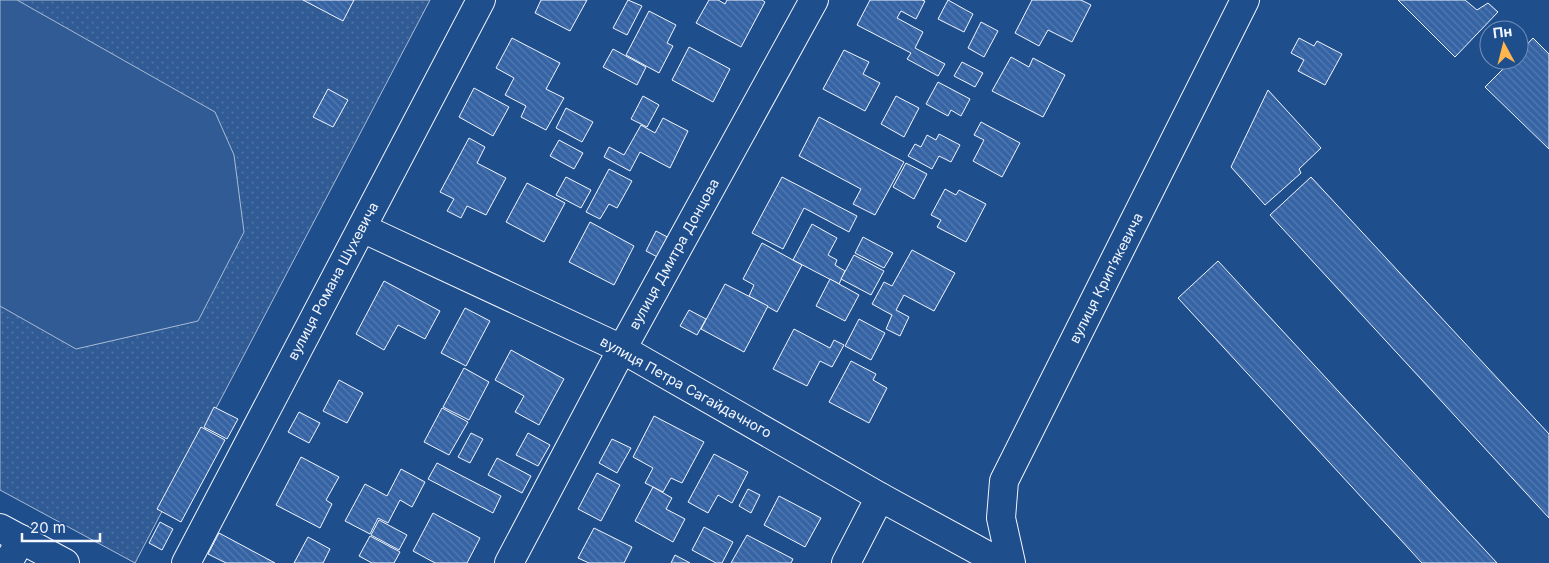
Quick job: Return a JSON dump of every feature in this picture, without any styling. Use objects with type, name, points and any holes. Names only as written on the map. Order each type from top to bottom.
[{"type":"street","name":"вулиця Романа Шухевича","points":[[186,563],[481,0]]},
{"type":"street","name":"вулиця Дмитра Донцова","points":[[509,563],[622,349],[814,0]]},
{"type":"street","name":"вулиця Крипʼякевича","points":[[1011,563],[1001,518],[1004,481],[1245,0]]},
{"type":"street","name":"вулиця Петра Сагайдачного","points":[[362,228],[622,349],[880,497],[1001,563]]},
{"type":"street","points":[[846,563],[880,497]]},
{"type":"street","points":[[8,563],[10,534],[65,563]]},
{"type":"shaded area","points":[[0,0],[430,0],[135,563],[0,490]]},
{"type":"shaded area","points":[[0,0],[17,0],[215,112],[234,155],[244,232],[198,321],[76,349],[0,306]]},
{"type":"building","points":[[303,0],[354,0],[343,21]]},
{"type":"building","points":[[541,0],[587,0],[570,31],[535,13]]},
{"type":"building","points":[[628,0],[642,6],[627,35],[613,28]]},
{"type":"building","points":[[709,0],[718,0],[725,4],[727,0],[762,0],[765,2],[741,47],[696,23]]},
{"type":"building","points":[[870,0],[925,1],[916,19],[901,11],[897,18],[923,32],[915,48],[945,64],[938,76],[907,59],[911,53],[857,25]]},
{"type":"building","points":[[948,0],[973,14],[964,32],[938,19]]},
{"type":"building","points":[[1032,0],[1081,0],[1091,5],[1072,42],[1048,30],[1039,46],[1015,33]]},
{"type":"building","points":[[1398,0],[1465,0],[1477,10],[1488,3],[1498,12],[1490,20],[1479,20],[1479,32],[1455,57]]},
{"type":"building","points":[[649,11],[676,25],[667,43],[673,46],[659,73],[626,55]]},
{"type":"building","points":[[981,22],[998,31],[984,57],[968,48]]},
{"type":"building","points":[[512,38],[560,63],[546,89],[564,98],[546,130],[521,117],[526,106],[505,95],[514,78],[496,68]]},
{"type":"building","points":[[1299,38],[1314,46],[1317,41],[1342,54],[1325,85],[1298,71],[1304,60],[1291,53]]},
{"type":"building","points":[[1533,38],[1549,54],[1549,149],[1485,87],[1502,70],[1529,70],[1529,42]]},
{"type":"building","points":[[689,47],[730,69],[713,102],[672,80]]},
{"type":"building","points":[[613,49],[646,67],[637,85],[603,67]]},
{"type":"building","points":[[844,50],[869,62],[863,74],[880,83],[865,111],[823,89]]},
{"type":"building","points":[[1011,57],[1029,67],[1033,58],[1065,75],[1043,117],[992,91]]},
{"type":"building","points":[[962,62],[983,73],[975,87],[954,76]]},
{"type":"building","points":[[938,82],[970,99],[961,116],[951,110],[948,116],[926,104]]},
{"type":"building","points":[[474,88],[509,107],[493,136],[459,117]]},
{"type":"building","points":[[328,89],[348,100],[333,127],[313,117]]},
{"type":"building","points":[[1268,90],[1321,148],[1299,169],[1301,173],[1265,205],[1231,167]]},
{"type":"building","points":[[643,96],[659,105],[647,127],[631,119]]},
{"type":"building","points":[[896,96],[919,108],[904,137],[881,124]]},
{"type":"building","points":[[566,108],[593,122],[582,142],[556,128]]},
{"type":"building","points":[[819,117],[904,162],[875,215],[853,204],[861,189],[799,156]]},
{"type":"building","points":[[663,118],[688,131],[670,168],[640,152],[630,171],[604,157],[609,147],[624,155],[641,125],[655,133]]},
{"type":"building","points":[[981,122],[1020,143],[1002,177],[973,161],[984,140],[974,135]]},
{"type":"building","points":[[939,134],[960,145],[951,162],[939,156],[932,169],[908,156],[915,144],[921,147],[927,135],[936,140]]},
{"type":"building","points":[[469,138],[485,147],[477,163],[506,178],[486,215],[467,206],[461,218],[447,211],[454,199],[440,192]]},
{"type":"building","points":[[559,140],[583,153],[574,169],[550,156]]},
{"type":"building","points":[[906,163],[927,174],[914,199],[893,187]]},
{"type":"building","points":[[609,169],[632,181],[617,208],[609,204],[600,219],[586,212]]},
{"type":"building","points":[[566,177],[591,190],[581,208],[556,195]]},
{"type":"building","points":[[782,177],[857,216],[849,232],[804,208],[783,249],[752,233]]},
{"type":"building","points":[[1311,177],[1549,434],[1549,518],[1270,215]]},
{"type":"building","points":[[527,183],[565,203],[544,242],[506,222]]},
{"type":"building","points":[[945,189],[956,195],[959,190],[986,204],[966,242],[937,227],[941,220],[931,215]]},
{"type":"building","points":[[590,222],[634,246],[614,285],[569,262]]},
{"type":"building","points":[[812,224],[837,238],[828,255],[837,260],[835,265],[845,271],[839,284],[793,260]]},
{"type":"building","points":[[656,231],[677,242],[667,262],[646,251]]},
{"type":"building","points":[[863,237],[893,253],[884,268],[855,253]]},
{"type":"building","points":[[762,243],[802,265],[777,312],[749,296],[754,285],[743,279]]},
{"type":"building","points":[[912,250],[955,273],[934,311],[904,295],[896,310],[909,317],[900,336],[886,329],[892,315],[872,304],[884,282],[892,286]]},
{"type":"building","points":[[854,255],[884,271],[871,295],[841,279]]},
{"type":"building","points":[[1218,261],[1497,563],[1422,563],[1178,298]]},
{"type":"building","points":[[830,279],[859,295],[845,321],[816,306]]},
{"type":"building","points":[[384,281],[440,311],[425,339],[398,325],[384,350],[356,334]]},
{"type":"building","points":[[725,284],[768,306],[744,352],[701,329]]},
{"type":"building","points":[[465,308],[490,321],[466,366],[441,353]]},
{"type":"building","points":[[689,310],[706,319],[697,335],[680,326]]},
{"type":"building","points":[[859,319],[885,333],[871,360],[845,346]]},
{"type":"building","points":[[794,329],[830,348],[834,340],[844,345],[832,367],[820,361],[807,386],[773,369]]},
{"type":"building","points":[[511,350],[564,379],[539,425],[515,412],[524,396],[495,380]]},
{"type":"building","points":[[851,361],[876,374],[873,380],[887,388],[869,423],[829,402]]},
{"type":"building","points":[[464,368],[489,382],[469,420],[443,407]]},
{"type":"building","points":[[339,380],[363,393],[347,423],[323,411]]},
{"type":"building","points":[[214,407],[238,419],[227,439],[204,427]]},
{"type":"building","points":[[442,408],[468,422],[449,455],[424,442]]},
{"type":"building","points":[[299,412],[320,423],[309,443],[288,432]]},
{"type":"building","points":[[654,416],[704,442],[682,483],[671,478],[663,492],[645,483],[653,468],[633,457]]},
{"type":"building","points":[[201,427],[225,440],[181,522],[157,509]]},
{"type":"building","points":[[471,433],[483,439],[470,463],[458,457]]},
{"type":"building","points":[[528,433],[550,445],[538,466],[516,455]]},
{"type":"building","points":[[612,439],[631,448],[617,473],[599,463]]},
{"type":"building","points":[[714,454],[748,472],[732,503],[718,495],[708,513],[688,502]]},
{"type":"building","points":[[301,457],[339,477],[326,500],[332,504],[320,528],[276,505]]},
{"type":"building","points":[[497,458],[531,476],[522,493],[488,475]]},
{"type":"building","points":[[437,463],[501,496],[493,513],[428,479]]},
{"type":"building","points":[[401,469],[425,482],[412,507],[400,500],[388,523],[378,518],[370,534],[345,521],[365,484],[387,496]]},
{"type":"building","points":[[597,473],[620,485],[601,521],[578,509]]},
{"type":"building","points":[[653,487],[672,498],[666,509],[685,519],[673,542],[635,521]]},
{"type":"building","points":[[748,489],[760,495],[751,513],[739,506]]},
{"type":"building","points":[[779,496],[821,518],[805,547],[764,525]]},
{"type":"building","points":[[433,513],[480,538],[467,563],[435,563],[413,551]]},
{"type":"building","points":[[379,520],[407,535],[399,550],[371,535]]},
{"type":"building","points":[[160,522],[173,529],[162,550],[149,543]]},
{"type":"building","points":[[704,527],[733,542],[722,563],[716,563],[692,550]]},
{"type":"building","points":[[594,528],[632,547],[624,563],[589,563],[578,558]]},
{"type":"building","points":[[219,533],[275,563],[226,563],[208,554]]},
{"type":"building","points":[[747,535],[793,559],[791,563],[731,563]]},
{"type":"building","points":[[370,536],[400,552],[394,563],[372,563],[359,556]]},
{"type":"building","points":[[308,537],[330,549],[323,563],[294,563]]},
{"type":"building","points":[[675,555],[690,563],[671,563]]}]
